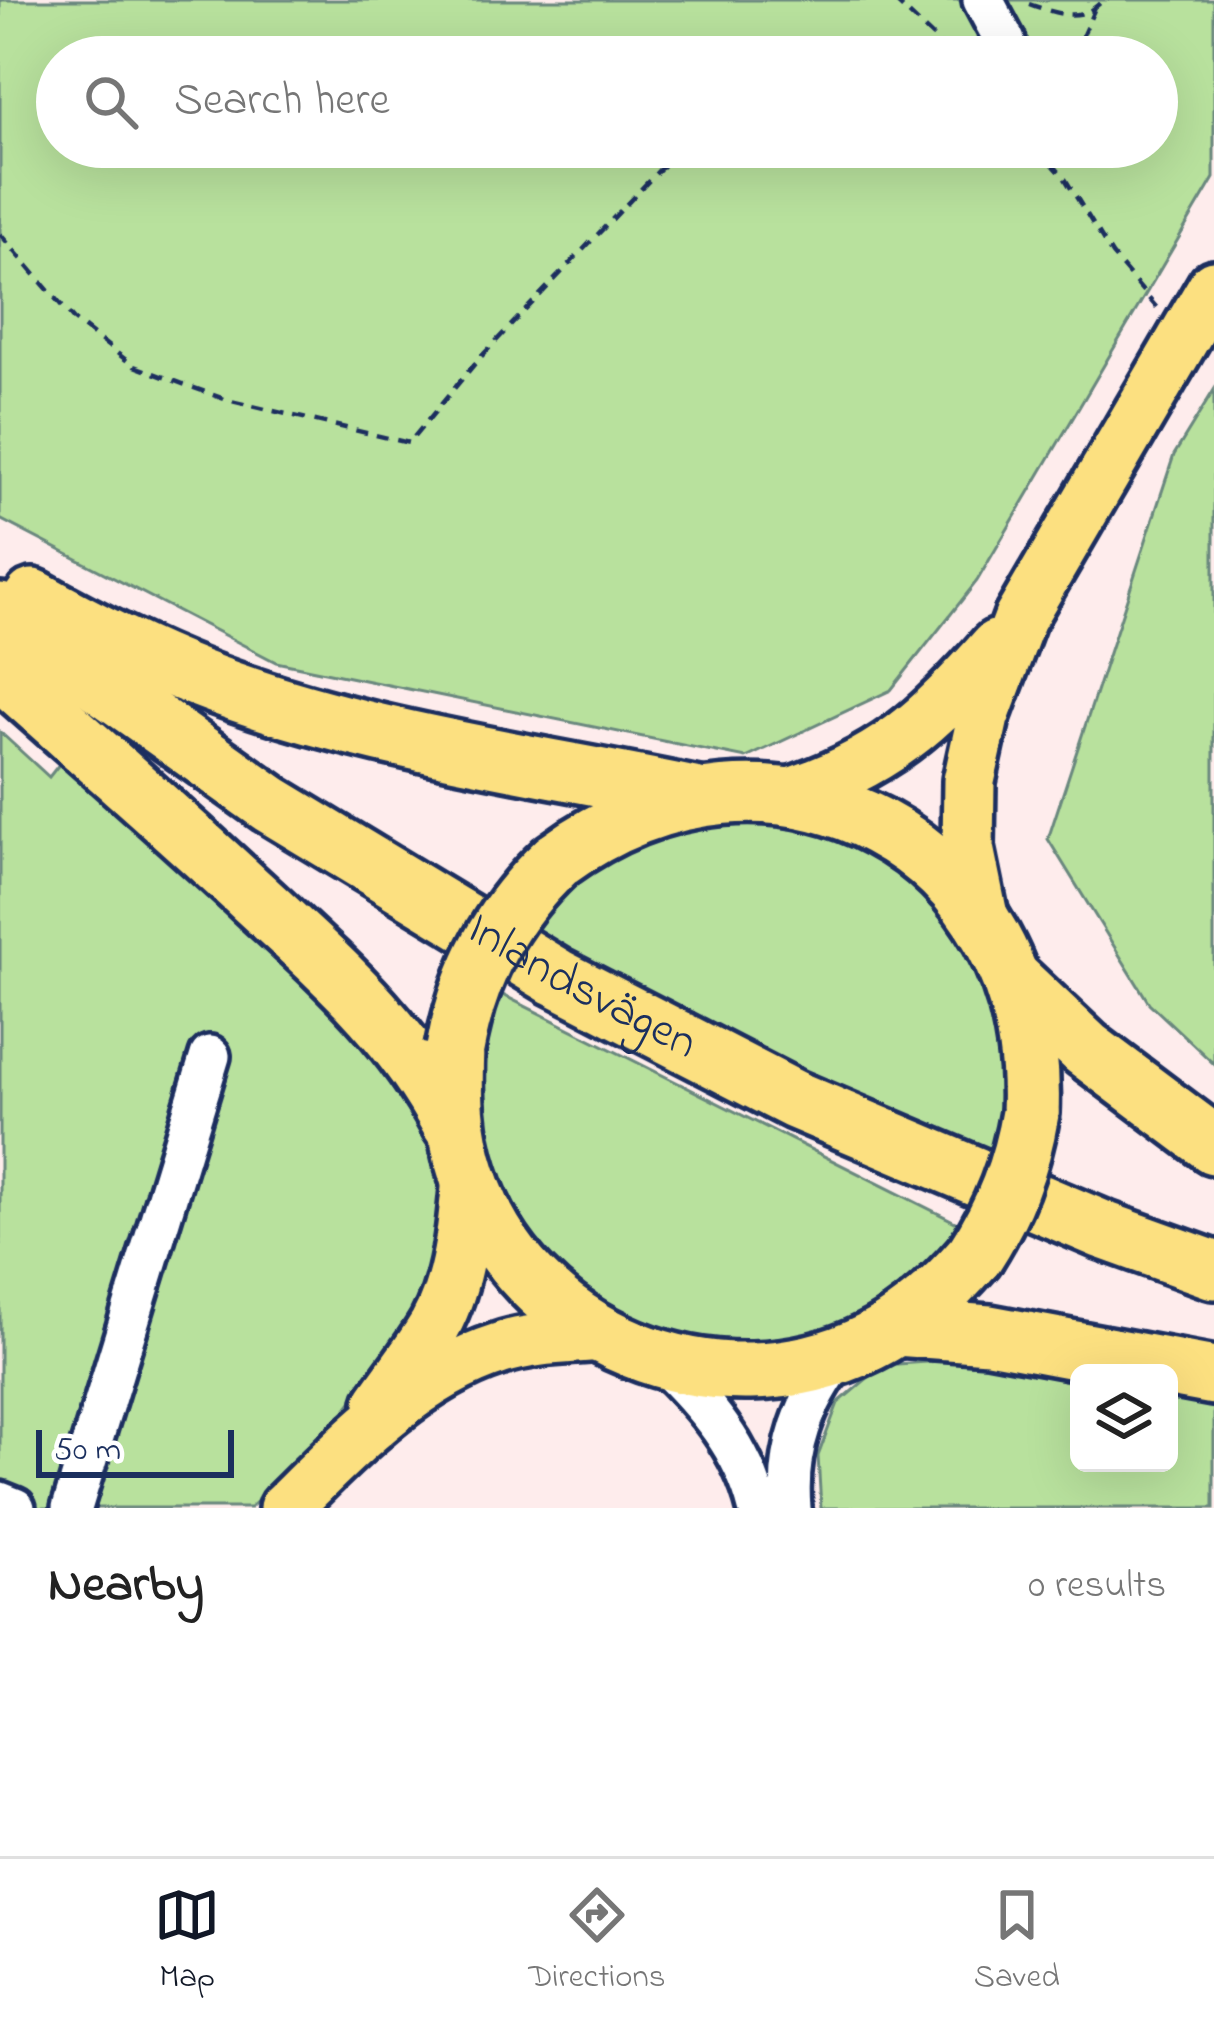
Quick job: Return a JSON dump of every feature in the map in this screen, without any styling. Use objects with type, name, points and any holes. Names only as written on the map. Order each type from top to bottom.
[{"type":"highway","points":[[0,580],[92,631],[199,679],[320,717],[698,796]]},
{"type":"highway","name":"Inlandsvägen","points":[[0,612],[270,804],[556,977],[795,1100],[1103,1230],[1214,1270]]},
{"type":"highway","name":"Inlandsvägen","points":[[0,637],[253,820],[541,988],[792,1116],[1099,1252],[1214,1294]]},
{"type":"highway","points":[[0,670],[178,825],[374,1010],[416,1063],[499,1240],[520,1269],[544,1294],[601,1335],[662,1361],[733,1372],[769,1371],[840,1355],[897,1327],[926,1306],[975,1255],[1017,1173],[1030,1113],[1030,1046],[1013,980],[983,921],[930,862],[897,838],[843,812],[784,796],[741,793],[698,796],[622,819],[556,861],[506,914],[487,945],[472,978],[454,1049],[453,1092],[463,1157]]},
{"type":"highway","points":[[1013,980],[1086,1049],[1214,1145]]},
{"type":"highway","points":[[897,1327],[989,1334],[1214,1376]]},
{"type":"main road","points":[[983,921],[968,848],[969,782],[983,717],[1020,618],[1214,286]]},
{"type":"main road","points":[[784,796],[831,781],[874,759],[916,729],[947,703],[1020,618]]},
{"type":"main road","points":[[361,1434],[437,1322],[461,1239],[463,1157]]},
{"type":"main road","points":[[285,1508],[361,1434],[463,1363],[502,1347],[601,1335]]},
{"type":"street","points":[[983,0],[1002,36]]},
{"type":"street","points":[[73,1508],[210,1056]]},
{"type":"street","points":[[791,1508],[790,1467],[799,1424],[815,1388],[840,1355]]},
{"type":"street","points":[[662,1361],[704,1403],[728,1438],[750,1477],[758,1508]]},
{"type":"street","points":[[0,1502],[15,1508]]},
{"type":"path","points":[[893,0],[932,36]]},
{"type":"path","points":[[1082,36],[1102,0]]},
{"type":"path","points":[[1029,4],[1064,16],[1094,10]]},
{"type":"path","points":[[0,234],[74,320],[134,366],[227,400],[409,443],[477,361],[660,168]]},
{"type":"path","points":[[1055,168],[1112,255],[1157,308]]},
{"type":"green space","points":[[0,0],[1214,0],[1214,178],[977,581],[891,690],[746,758],[276,662],[0,519]]},
{"type":"green space","points":[[1214,390],[1214,1064],[1149,1003],[1048,839],[1174,455]]},
{"type":"green space","points":[[0,732],[49,777],[64,758],[363,1013],[449,1166],[433,1298],[327,1434],[250,1508],[0,1508]]},
{"type":"green space","points":[[680,817],[842,830],[943,900],[1003,1007],[1000,1170],[513,932],[539,899]]},
{"type":"green space","points":[[485,986],[971,1230],[881,1319],[719,1357],[564,1294],[475,1153]]},
{"type":"green space","points":[[984,1358],[1070,1375],[1070,1472],[1178,1472],[1178,1398],[1214,1405],[1214,1508],[821,1508],[818,1456],[838,1403],[883,1365]]}]
